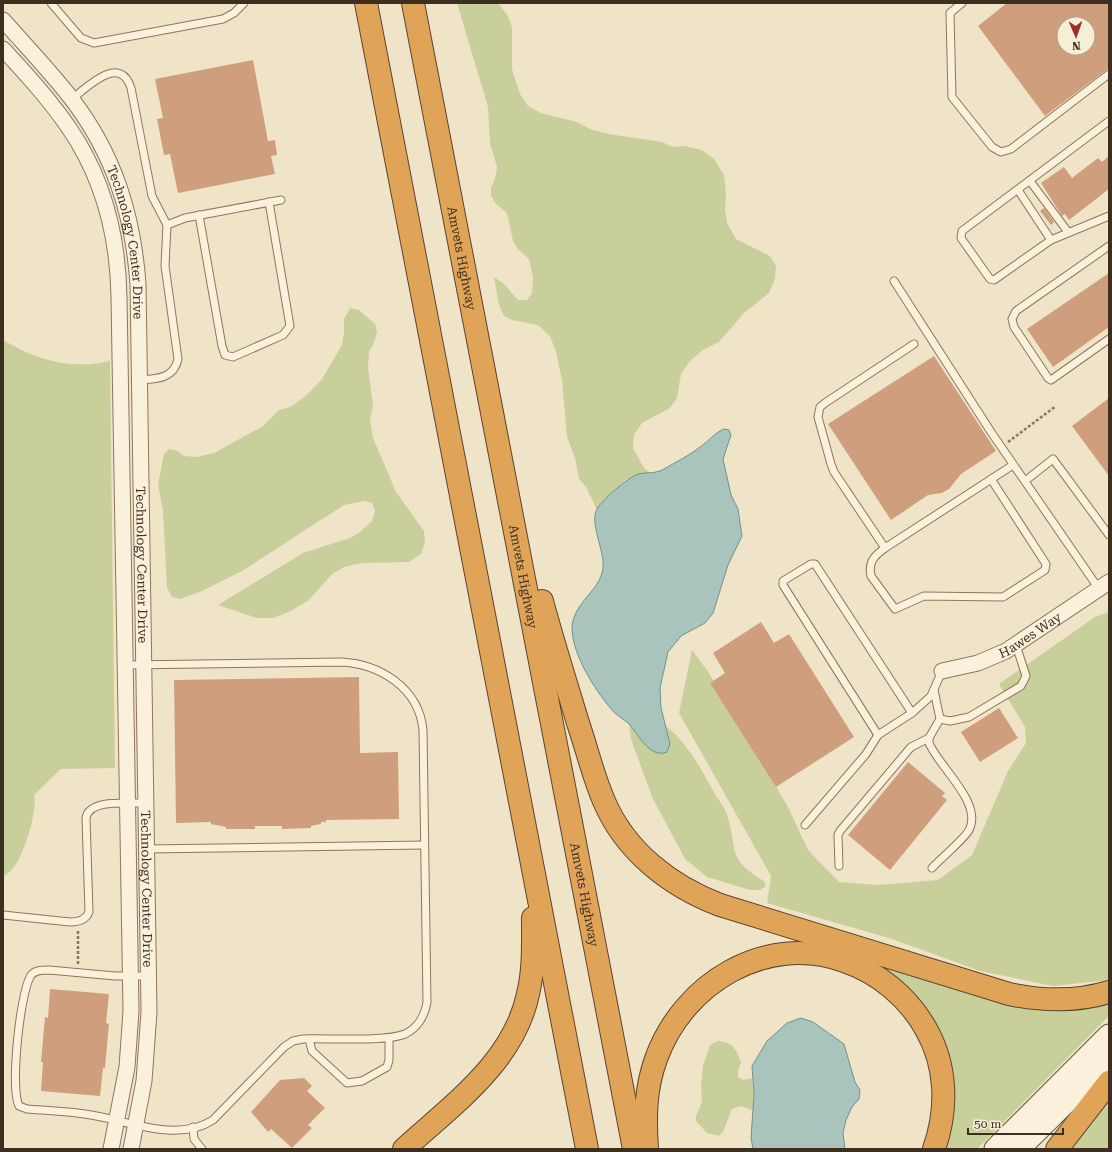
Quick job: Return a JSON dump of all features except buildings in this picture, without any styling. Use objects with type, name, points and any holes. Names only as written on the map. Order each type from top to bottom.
[{"type":"highway","points":[[366,3],[587,1149]]},
{"type":"highway","name":"Amvets Highway","points":[[412,3],[634,1149]]},
{"type":"highway","points":[[480,351],[542,600],[597,782],[608,810],[619,828],[653,866],[683,889],[720,905],[1009,994],[1028,998],[1059,1000],[1078,999],[1109,992]]},
{"type":"highway","points":[[404,1149],[485,1075],[509,1041],[526,1004],[531,977],[533,920],[529,875],[515,776]]},
{"type":"highway","points":[[647,1149],[646,1115],[650,1078],[659,1050],[681,1013],[695,997],[710,984],[734,968],[760,958],[798,953],[833,957],[858,966],[874,974],[904,998],[922,1022],[937,1055],[943,1084],[942,1121],[934,1149]]},
{"type":"highway","points":[[1057,1149],[1109,1082]]},
{"type":"main road","points":[[995,1149],[1109,1035]]},
{"type":"main road","points":[[1019,1149],[1109,1060]]},
{"type":"street","name":"Technology Center Drive","points":[[5,25],[72,99],[85,118],[108,159],[122,192],[136,251],[140,380],[149,976],[147,1058],[131,1149]]},
{"type":"street","name":"Technology Center Drive","points":[[3,48],[50,102],[77,142],[97,179],[114,235],[119,285],[131,1011],[128,1060],[118,1121],[111,1149]]},
{"type":"street","name":"Hawes Way","points":[[942,671],[992,658],[1016,645],[1104,586]]},
{"type":"lane","points":[[51,3],[81,38],[94,44],[223,19],[234,14],[244,3]]},
{"type":"lane","points":[[962,3],[950,13],[952,97],[992,147],[997,150],[1002,152],[1011,149],[1109,74]]},
{"type":"lane","points":[[72,99],[102,76],[117,73],[126,78],[131,88],[152,196],[167,225],[165,266],[177,350],[177,364],[173,372],[164,377],[140,380]]},
{"type":"lane","points":[[1109,121],[962,231],[961,238],[990,279],[994,280],[1052,240],[1109,216]]},
{"type":"lane","points":[[1030,180],[1068,232]]},
{"type":"lane","points":[[1018,190],[1052,240]]},
{"type":"lane","points":[[167,225],[199,215],[281,200]]},
{"type":"lane","points":[[199,215],[222,346],[226,355],[233,357],[283,334],[290,326],[268,202]]},
{"type":"lane","points":[[1109,246],[1016,311],[1013,315],[1012,323],[1023,342],[1048,378],[1051,380],[1109,340]]},
{"type":"lane","points":[[894,281],[1025,481],[1104,586]]},
{"type":"lane","points":[[885,548],[834,472],[824,445],[818,411],[825,403],[914,344]]},
{"type":"lane","points":[[1025,481],[1053,459],[1109,535]]},
{"type":"lane","points":[[991,479],[1046,564],[1045,570],[1010,594],[992,598],[924,596],[895,609],[871,576],[870,571],[872,559],[885,548],[991,479],[1014,465]]},
{"type":"lane","points":[[878,734],[783,585],[783,581],[811,564],[815,564],[912,713]]},
{"type":"lane","points":[[940,719],[950,721],[969,717],[1021,686],[1026,676],[1016,645]]},
{"type":"lane","points":[[125,665],[341,662],[359,664],[383,672],[408,692],[421,718],[426,1008],[422,1018],[415,1027],[406,1034],[389,1038],[309,1039],[293,1041],[284,1047],[213,1120],[193,1128],[165,1130],[90,1115],[27,1109],[19,1106],[16,1087],[16,1051],[24,1000],[28,982],[32,974],[49,970],[149,976]]},
{"type":"lane","points":[[805,825],[866,754],[878,734],[912,713],[924,702],[934,690],[942,671]]},
{"type":"lane","points":[[839,866],[838,837],[840,831],[911,747],[929,738],[940,719],[934,690]]},
{"type":"lane","points":[[929,738],[931,748],[969,803],[972,819],[970,830],[932,868]]},
{"type":"lane","points":[[3,915],[70,922],[78,922],[86,918],[89,912],[87,815],[90,809],[96,806],[146,803]]},
{"type":"lane","points":[[147,849],[424,845]]},
{"type":"lane","points":[[309,1039],[312,1051],[343,1081],[351,1084],[362,1081],[387,1067],[389,1060],[389,1038]]},
{"type":"lane","points":[[193,1128],[195,1141],[202,1149]]},
{"type":"path","points":[[1008,442],[1056,406]]},
{"type":"path","points":[[79,940],[79,955]]},
{"type":"green space","points":[[457,3],[498,3],[508,16],[512,27],[512,69],[520,94],[528,106],[541,113],[577,122],[590,129],[609,134],[662,142],[673,147],[685,146],[702,150],[714,159],[724,175],[727,223],[736,239],[770,256],[776,266],[775,279],[769,293],[744,313],[719,342],[703,350],[690,361],[681,374],[677,398],[670,408],[642,423],[634,435],[633,448],[644,468],[651,474],[639,474],[625,480],[597,510],[586,487],[579,479],[575,458],[567,437],[562,380],[556,352],[550,336],[538,325],[512,320],[504,316],[499,305],[494,277],[504,284],[518,300],[527,300],[532,293],[533,277],[529,259],[517,248],[513,241],[507,213],[496,204],[491,196],[491,188],[495,179],[497,167],[490,143],[488,107]]},
{"type":"green space","points":[[350,308],[359,310],[375,324],[377,332],[374,343],[369,352],[368,368],[373,405],[370,420],[373,438],[396,492],[424,531],[425,542],[421,554],[409,562],[362,563],[344,567],[332,574],[309,600],[291,611],[273,618],[257,618],[218,605],[303,553],[350,538],[360,532],[372,521],[375,511],[372,503],[364,501],[344,505],[242,571],[200,592],[180,599],[172,597],[167,588],[163,511],[158,484],[164,454],[169,449],[178,451],[184,456],[196,457],[214,453],[263,426],[279,410],[290,407],[306,396],[322,379],[342,345],[344,319]]},
{"type":"green space","points":[[3,340],[41,358],[68,364],[96,364],[110,361],[115,768],[61,769],[34,795],[34,811],[26,842],[19,860],[3,877]]},
{"type":"green space","points":[[1109,612],[1109,980],[1053,986],[980,971],[892,939],[767,903],[771,876],[679,713],[692,650],[707,670],[788,807],[808,850],[839,882],[878,885],[938,880],[972,855],[1008,771],[1026,743],[1025,727],[999,684],[1095,617]]},
{"type":"green space","points":[[629,724],[639,737],[670,744],[666,726],[681,740],[725,810],[738,857],[751,873],[764,881],[766,886],[760,890],[750,890],[707,877],[685,859],[652,797],[631,739]]},
{"type":"green space","points":[[872,960],[1032,1008],[1071,1009],[1109,1004],[1109,1016],[977,1149],[940,1149],[945,1048],[872,965]]},
{"type":"green space","points":[[718,1041],[731,1045],[737,1053],[741,1062],[738,1077],[743,1080],[752,1078],[754,1111],[741,1106],[732,1109],[723,1132],[719,1136],[707,1133],[696,1121],[696,1116],[702,1102],[701,1087],[703,1065],[710,1045]]},
{"type":"green space","points":[[1109,1094],[1109,1149],[1068,1149]]},
{"type":"water","points":[[724,429],[729,430],[731,435],[723,459],[731,495],[738,509],[742,536],[728,565],[713,613],[705,623],[681,636],[668,652],[660,688],[661,708],[670,744],[667,752],[655,752],[645,745],[629,724],[615,713],[593,685],[581,662],[573,639],[573,619],[581,604],[597,584],[603,568],[595,515],[597,509],[604,500],[633,476],[661,471],[692,453]]},
{"type":"water","points":[[801,1018],[813,1022],[844,1044],[855,1082],[860,1090],[859,1099],[852,1107],[846,1120],[843,1133],[845,1149],[753,1149],[751,1138],[754,1095],[752,1066],[767,1041],[787,1023]]}]
